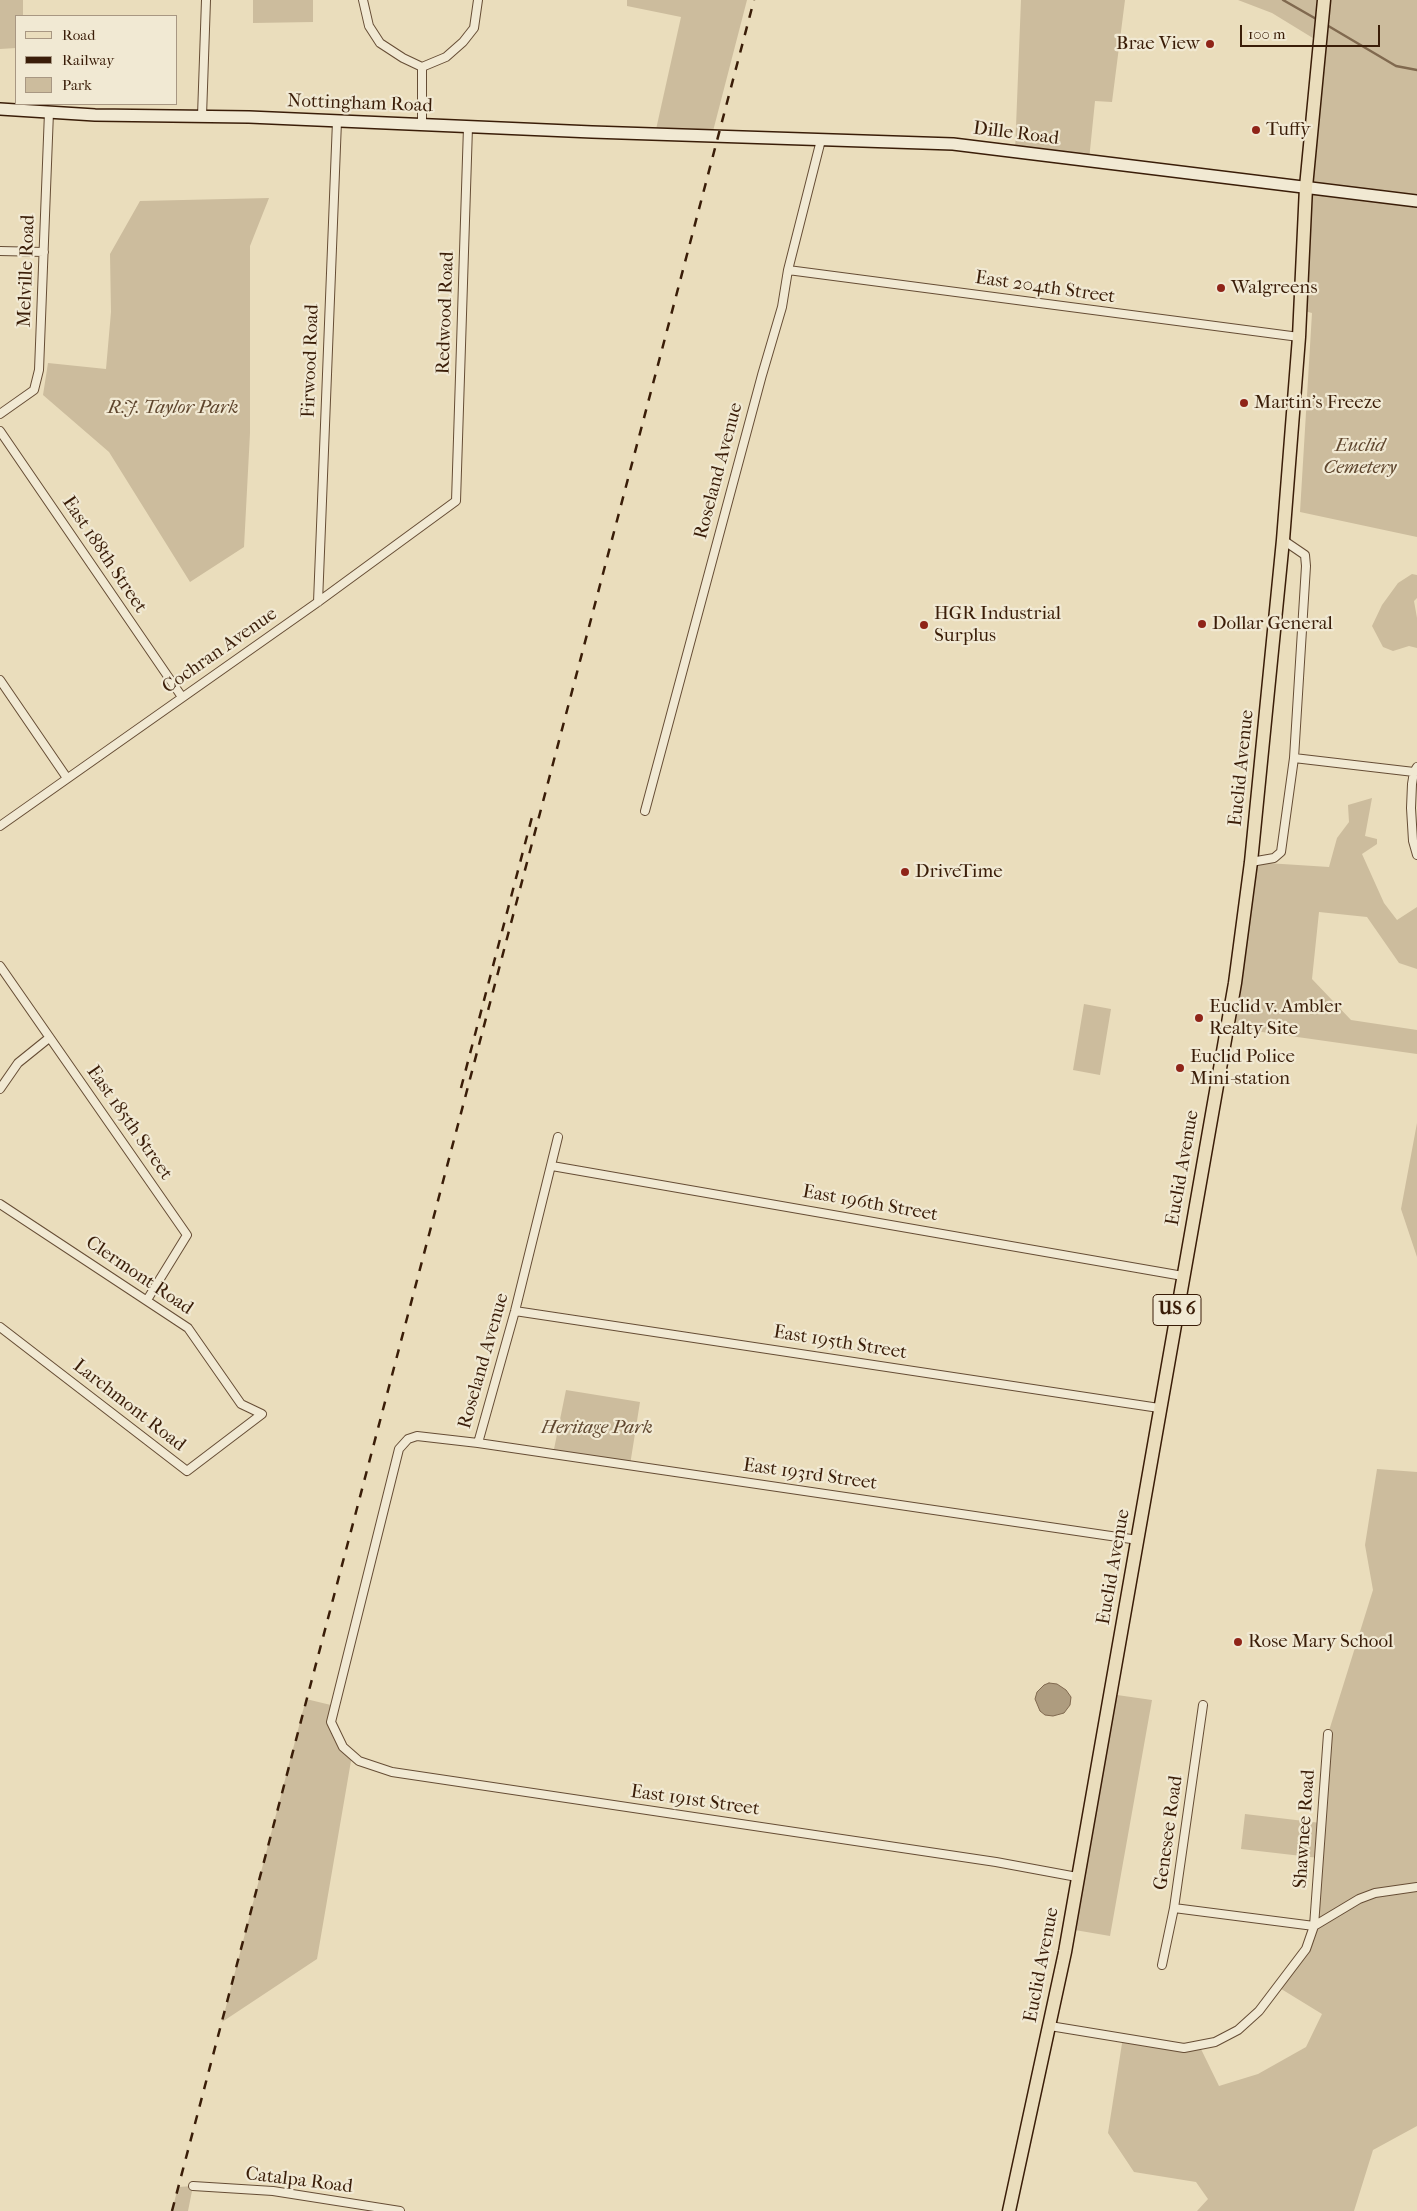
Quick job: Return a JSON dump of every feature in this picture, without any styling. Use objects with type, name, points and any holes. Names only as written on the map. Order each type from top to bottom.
[{"type":"main road","name":"Euclid Avenue","points":[[1009,2211],[1065,1952],[1235,983],[1251,862],[1283,540],[1299,337],[1306,186],[1324,0]]},
{"type":"street","points":[[202,116],[206,0]]},
{"type":"street","points":[[364,0],[369,26],[380,43],[403,58],[422,67],[446,57],[463,42],[474,28],[478,0]]},
{"type":"street","points":[[422,67],[422,124]]},
{"type":"street","name":"Nottingham Road","points":[[0,109],[95,115],[337,120],[468,127],[719,136]]},
{"type":"street","name":"Melville Road","points":[[0,414],[34,390],[39,370],[49,112]]},
{"type":"street","name":"Firwood Road","points":[[318,602],[337,120]]},
{"type":"street","name":"Redwood Road","points":[[456,501],[468,127]]},
{"type":"street","name":"Dille Road","points":[[719,136],[953,144],[1417,200]]},
{"type":"street","name":"Roseland Avenue","points":[[645,811],[782,307],[788,270],[821,140]]},
{"type":"street","points":[[0,252],[44,252]]},
{"type":"street","name":"East 204th Street","points":[[788,270],[1299,337]]},
{"type":"street","name":"East 188th Street","points":[[0,431],[182,697]]},
{"type":"street","name":"Cochran Avenue","points":[[0,826],[318,602],[456,501]]},
{"type":"street","points":[[1251,862],[1274,858],[1281,852],[1294,758],[1306,566],[1305,555],[1283,540]]},
{"type":"street","points":[[0,680],[67,778]]},
{"type":"street","points":[[1294,758],[1416,769],[1411,808],[1413,841],[1417,855]]},
{"type":"street","name":"East 185th Street","points":[[0,966],[187,1235],[147,1300]]},
{"type":"street","points":[[0,1089],[3,1079],[18,1063],[49,1038]]},
{"type":"street","name":"Roseland Avenue","points":[[331,1722],[399,1449],[408,1439],[417,1436],[478,1443],[515,1311],[558,1137]]},
{"type":"street","name":"East 196th Street","points":[[552,1166],[1183,1276]]},
{"type":"street","name":"Clermont Road","points":[[0,1204],[188,1328],[241,1404],[262,1414]]},
{"type":"street","name":"East 195th Street","points":[[515,1311],[1159,1408]]},
{"type":"street","name":"Larchmont Road","points":[[0,1327],[187,1471],[262,1414]]},
{"type":"street","name":"East 193rd Street","points":[[478,1443],[1138,1540]]},
{"type":"street","name":"Genesee Road","points":[[1162,1965],[1174,1908],[1203,1705]]},
{"type":"street","name":"East 191st Street","points":[[331,1722],[343,1747],[358,1761],[392,1772],[996,1862],[1077,1877]]},
{"type":"street","name":"Shawnee Road","points":[[1050,2026],[1184,2048],[1215,2042],[1238,2030],[1260,2011],[1306,1949],[1314,1926],[1328,1734]]},
{"type":"street","points":[[1174,1908],[1314,1926],[1359,1899],[1375,1893],[1417,1887]]},
{"type":"street","name":"Catalpa Road","points":[[193,2186],[273,2191],[400,2211]]},
{"type":"green space","points":[[0,0],[23,0],[23,15],[15,15],[15,48],[0,49]]},
{"type":"green space","points":[[253,0],[313,0],[313,22],[253,23]]},
{"type":"green space","points":[[627,0],[747,0],[712,135],[655,134],[681,17],[627,6]]},
{"type":"green space","points":[[1021,0],[1125,0],[1112,102],[1095,101],[1089,160],[1015,152]]},
{"type":"green space","name":"Euclid Cemetery","points":[[1238,0],[1417,0],[1417,537],[1300,512],[1312,313],[1300,310],[1321,43],[1272,13]]},
{"type":"green space","name":"R.J. Taylor Park","points":[[269,198],[250,246],[250,433],[244,547],[190,582],[109,452],[43,395],[48,363],[106,369],[111,312],[110,254],[140,201]]},
{"type":"green space","points":[[1412,574],[1417,575],[1417,598],[1414,601],[1417,618],[1417,648],[1409,646],[1393,651],[1383,647],[1372,626],[1382,605],[1398,583]]},
{"type":"green space","points":[[1372,798],[1365,836],[1377,839],[1377,844],[1362,854],[1384,903],[1397,920],[1417,907],[1417,969],[1399,963],[1367,917],[1319,912],[1312,979],[1351,1020],[1417,1030],[1417,1054],[1227,1027],[1251,862],[1329,867],[1337,838],[1349,822],[1348,805]]},
{"type":"green space","points":[[1084,1004],[1111,1009],[1100,1075],[1073,1070]]},
{"type":"green space","points":[[1417,1123],[1417,1257],[1401,1209]]},
{"type":"green space","name":"Heritage Park","points":[[566,1390],[640,1402],[630,1465],[553,1454]]},
{"type":"green space","points":[[1377,1469],[1417,1472],[1417,2126],[1373,2150],[1354,2211],[1197,2211],[1208,2199],[1196,2182],[1134,2172],[1108,2133],[1123,2037],[1184,2048],[1199,2045],[1219,2086],[1258,2074],[1306,2047],[1322,2014],[1278,1987],[1306,1949],[1314,1926],[1319,1858],[1241,1849],[1245,1814],[1321,1823],[1328,1734],[1373,1590],[1365,1545]]},
{"type":"green space","points":[[1110,1694],[1152,1700],[1110,1936],[1069,1929]]},
{"type":"green space","points":[[306,1699],[335,1706],[331,1722],[352,1755],[317,1959],[222,2022]]},
{"type":"green space","points":[[193,2186],[188,2211],[172,2211],[178,2187]]},
{"type":"shaded area","points":[[1049,1683],[1057,1684],[1066,1690],[1071,1697],[1070,1705],[1064,1713],[1053,1716],[1045,1715],[1040,1711],[1035,1699],[1037,1692]]},
{"type":"waterway","points":[[1283,0],[1318,20]]},
{"type":"waterway","points":[[1325,24],[1396,66],[1417,70]]},
{"type":"railway","points":[[172,2211],[754,0]]},
{"type":"railway","points":[[461,1088],[532,817]]},
{"type":"place","name":"Brae View","points":[[1210,44]]},
{"type":"place","name":"Tuffy","points":[[1256,130]]},
{"type":"place","name":"Walgreens","points":[[1221,288]]},
{"type":"place","name":"Martin's Freeze","points":[[1244,403]]},
{"type":"place","name":"Dollar General","points":[[1202,624]]},
{"type":"place","name":"HGR Industrial Surplus","points":[[924,625]]},
{"type":"place","name":"DriveTime","points":[[905,872]]},
{"type":"place","name":"Euclid v. Ambler Realty Site","points":[[1199,1018]]},
{"type":"place","name":"Euclid Police Mini-station","points":[[1180,1068]]},
{"type":"place","name":"Rose Mary School","points":[[1238,1642]]}]
